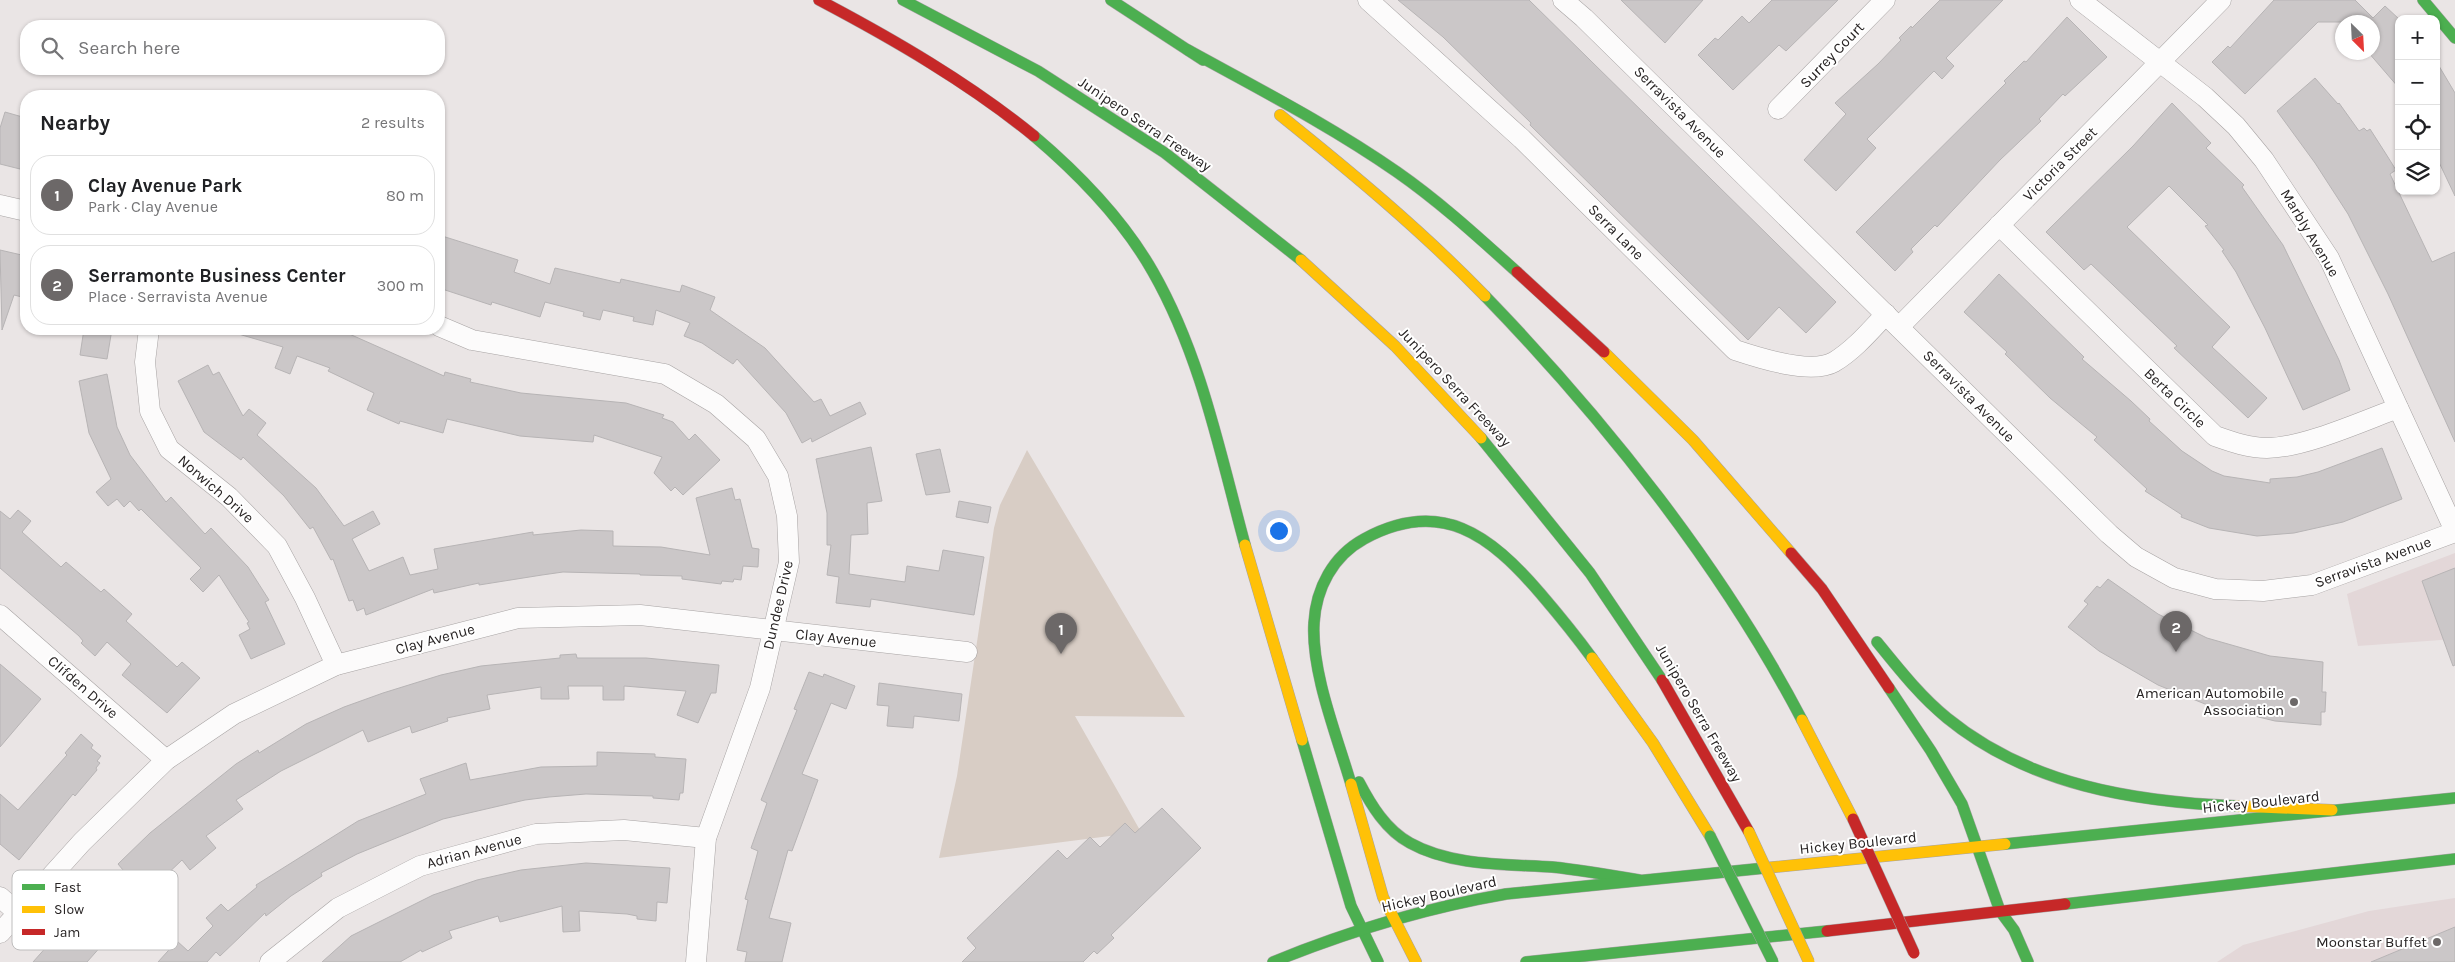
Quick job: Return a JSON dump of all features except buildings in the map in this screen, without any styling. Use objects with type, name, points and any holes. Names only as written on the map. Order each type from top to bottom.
[{"type":"main road","points":[[819,0],[955,80],[1043,142],[1080,175],[1108,205],[1137,244],[1157,276],[1182,329],[1196,368],[1272,640],[1351,906],[1378,962]]},
{"type":"main road","name":"Junipero Serra Freeway","points":[[903,0],[959,28],[1036,71],[1155,147],[1281,242],[1387,336],[1448,399],[1507,465],[1589,569],[1639,641],[1707,754],[1748,832],[1809,962]]},
{"type":"main road","points":[[1111,0],[1188,50],[1295,126],[1396,211],[1492,302],[1580,398],[1662,501],[1738,612],[1805,726],[1852,819],[1916,958]]},
{"type":"main road","points":[[2423,0],[2455,38]]},
{"type":"main road","points":[[1188,50],[1316,120],[1358,146],[1405,178],[1455,217],[1570,319],[1660,407],[1713,463],[1822,590],[1951,782],[1966,815],[2000,911],[2014,930],[2028,962]]},
{"type":"main road","points":[[1416,962],[1392,919],[1383,897],[1362,827],[1342,746],[1319,672],[1312,634],[1318,598],[1324,581],[1346,552],[1360,541],[1379,531],[1418,522],[1438,522],[1457,526],[1485,539],[1507,557],[1578,639],[1646,731],[1710,836],[1773,962]]},
{"type":"main road","points":[[1822,590],[1869,633],[1916,689],[1949,720],[1998,754],[2042,775],[2090,790],[2143,799],[2332,810]]},
{"type":"main road","points":[[1342,746],[1374,809],[1397,834],[1422,848],[1451,857],[1574,869],[1639,880]]},
{"type":"main road","name":"Hickey Boulevard","points":[[1272,962],[1392,919],[1485,897],[2455,798]]},
{"type":"main road","points":[[1526,962],[1940,920],[2170,890],[2455,859]]},
{"type":"street","name":"Serra Lane","points":[[1368,0],[1522,139],[1735,350],[1764,360],[1813,367],[1833,363],[1892,321]]},
{"type":"street","name":"Surrey Court","points":[[1778,109],[1885,0]]},
{"type":"street","name":"Marbly Avenue","points":[[2080,0],[2205,97],[2236,126],[2289,197],[2329,258],[2455,532]]},
{"type":"street","name":"Victoria Street","points":[[1892,321],[1999,225],[2221,0]]},
{"type":"street","name":"Serravista Avenue","points":[[1569,2],[2109,534],[2136,557],[2174,578],[2215,589],[2264,591],[2312,585],[2455,532]]},
{"type":"street","points":[[0,205],[20,210]]},
{"type":"street","name":"Berta Circle","points":[[1999,225],[2215,436],[2240,445],[2268,448],[2312,439],[2398,408]]},
{"type":"street","name":"Dundee Drive","points":[[445,329],[472,340],[665,374],[716,404],[756,439],[778,476],[787,516],[790,562],[771,631],[760,688],[706,838],[696,962]]},
{"type":"street","name":"Norwich Drive","points":[[148,335],[145,362],[150,411],[169,448],[229,497],[277,546],[305,598],[336,665]]},
{"type":"street","name":"Clifden Drive","points":[[0,615],[166,760]]},
{"type":"street","name":"Clay Avenue","points":[[57,870],[82,842],[166,760],[234,714],[336,665],[518,618],[640,615],[968,652]]},
{"type":"street","name":"Adrian Avenue","points":[[270,962],[338,908],[420,866],[536,834],[624,830],[706,838]]},
{"type":"street","points":[[0,897],[12,908]]},
{"type":"street","name":"Clay Avenue","points":[[0,933],[12,920]]},
{"type":"shaded area","points":[[1027,450],[1185,717],[1075,716],[1141,832],[939,858],[957,776],[994,528],[1000,505]]},
{"type":"shaded area","points":[[2455,553],[2455,639],[2358,646],[2347,594]]},
{"type":"shaded area","points":[[2455,898],[2455,962],[2217,962],[2243,945],[2369,911]]},
{"type":"traffic: fast","points":[[903,0],[1038,71],[1165,153],[1301,260]]},
{"type":"traffic: fast","points":[[1111,0],[1203,60]]},
{"type":"traffic: fast","points":[[2423,0],[2455,38]]},
{"type":"traffic: fast","points":[[1188,50],[1321,123],[1372,155],[1413,183],[1444,208],[1517,272]]},
{"type":"traffic: fast","points":[[1034,136],[1068,166],[1114,216],[1141,253],[1170,304],[1197,371],[1208,406],[1245,545]]},
{"type":"traffic: fast","points":[[1485,296],[1574,393],[1658,497],[1736,607],[1802,720]]},
{"type":"traffic: fast","points":[[1481,438],[1590,573],[1662,680]]},
{"type":"traffic: fast","points":[[1351,784],[1321,683],[1314,642],[1314,623],[1318,598],[1328,574],[1343,554],[1364,539],[1392,527],[1417,522],[1440,522],[1462,528],[1483,539],[1521,572],[1592,658]]},
{"type":"traffic: fast","points":[[1877,642],[1910,682],[1937,710],[1979,741],[2012,759],[2084,786],[2122,794],[2198,804],[2237,806]]},
{"type":"traffic: fast","points":[[1889,688],[1931,751],[1962,804],[2000,911],[2014,930],[2028,962]]},
{"type":"traffic: fast","points":[[1302,740],[1351,906],[1378,962]]},
{"type":"traffic: fast","points":[[1359,782],[1386,824],[1401,838],[1426,851],[1461,860],[1552,867],[1639,880]]},
{"type":"traffic: fast","points":[[2005,844],[2455,798]]},
{"type":"traffic: fast","points":[[1710,836],[1773,962]]},
{"type":"traffic: fast","points":[[2065,904],[2455,859]]},
{"type":"traffic: fast","points":[[1273,962],[1330,940],[1417,913],[1506,894],[1765,868]]},
{"type":"traffic: fast","points":[[1526,962],[1827,931]]},
{"type":"traffic: slow","points":[[1280,115],[1385,202],[1485,296]]},
{"type":"traffic: slow","points":[[1301,260],[1395,346],[1481,438]]},
{"type":"traffic: slow","points":[[1604,352],[1693,440],[1791,553]]},
{"type":"traffic: slow","points":[[1245,545],[1302,740]]},
{"type":"traffic: slow","points":[[1592,658],[1653,743],[1710,836]]},
{"type":"traffic: slow","points":[[1802,720],[1853,819]]},
{"type":"traffic: slow","points":[[1351,784],[1383,897],[1416,962]]},
{"type":"traffic: slow","points":[[2237,806],[2332,810]]},
{"type":"traffic: slow","points":[[1749,832],[1809,962]]},
{"type":"traffic: slow","points":[[1765,868],[2005,844]]},
{"type":"traffic: jam","points":[[819,0],[875,30],[957,80],[1034,136]]},
{"type":"traffic: jam","points":[[1517,272],[1604,352]]},
{"type":"traffic: jam","points":[[1791,553],[1822,589],[1889,688]]},
{"type":"traffic: jam","points":[[1662,680],[1749,832]]},
{"type":"traffic: jam","points":[[1853,819],[1914,953]]},
{"type":"traffic: jam","points":[[1827,931],[2065,904]]},
{"type":"place","name":"Serramonte Business Center","points":[[2176,652]]},
{"type":"place","name":"Clay Avenue Park","points":[[1061,654]]},
{"type":"place","name":"American Automobile Association","points":[[2294,702]]},
{"type":"place","name":"Moonstar Buffet","points":[[2437,942]]}]
